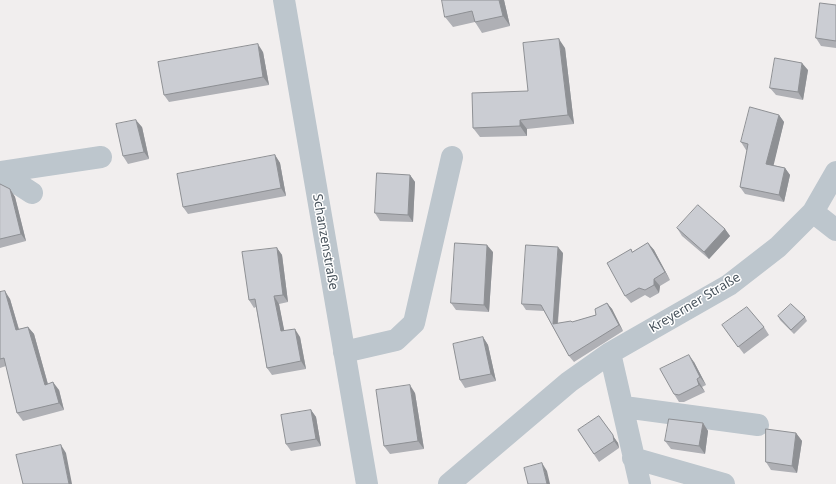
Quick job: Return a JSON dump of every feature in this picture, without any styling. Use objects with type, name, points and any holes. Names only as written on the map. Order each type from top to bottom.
[{"type":"street","name":"Schanzenstraße","points":[[284,0],[366,484]]},
{"type":"street","points":[[344,352],[396,340],[414,323],[452,156]]},
{"type":"street","points":[[0,172],[101,157]]},
{"type":"street","name":"Kreyerner Straße","points":[[449,484],[569,382],[610,353],[729,285],[778,247],[813,212],[836,172]]},
{"type":"street","points":[[0,178],[12,180],[32,192]]},
{"type":"street","points":[[813,212],[836,230]]},
{"type":"street","points":[[610,353],[624,407],[633,458],[640,484]]},
{"type":"street","points":[[624,407],[758,425]]},
{"type":"street","points":[[633,458],[724,484]]},
{"type":"building","points":[[442,0],[499,0],[503,16],[475,22],[472,11],[445,17]]},
{"type":"building","points":[[820,3],[836,5],[836,41],[816,38]]},
{"type":"building","points":[[559,39],[568,115],[520,120],[520,126],[473,128],[472,93],[528,91],[523,43]]},
{"type":"building","points":[[258,44],[263,77],[164,95],[158,62]]},
{"type":"building","points":[[775,58],[802,63],[798,92],[770,88]]},
{"type":"building","points":[[750,107],[779,115],[766,164],[785,168],[779,195],[740,187],[748,144],[741,142]]},
{"type":"building","points":[[136,120],[144,152],[123,156],[116,124]]},
{"type":"building","points":[[275,155],[281,188],[183,207],[177,174]]},
{"type":"building","points":[[377,173],[410,175],[408,215],[375,213]]},
{"type":"building","points":[[0,184],[10,189],[21,234],[0,239]]},
{"type":"building","points":[[698,205],[725,229],[704,252],[677,228]]},
{"type":"building","points":[[455,243],[487,245],[484,305],[451,303]]},
{"type":"building","points":[[648,243],[665,272],[654,279],[654,285],[645,290],[639,288],[625,296],[607,263],[631,249],[632,252]]},
{"type":"building","points":[[526,245],[558,247],[553,324],[572,322],[596,315],[595,309],[607,303],[619,325],[569,356],[541,305],[522,304]]},
{"type":"building","points":[[277,248],[283,295],[274,296],[281,331],[295,329],[301,361],[267,368],[255,299],[249,300],[242,252]]},
{"type":"building","points":[[5,291],[16,330],[28,327],[45,385],[53,382],[59,403],[17,413],[4,358],[0,359],[0,292]]},
{"type":"building","points":[[791,304],[805,317],[791,330],[778,316]]},
{"type":"building","points":[[747,307],[764,327],[738,347],[722,325]]},
{"type":"building","points":[[483,337],[491,374],[460,380],[453,344]]},
{"type":"building","points":[[689,355],[700,377],[697,379],[699,385],[679,395],[674,394],[660,369]]},
{"type":"building","points":[[410,385],[418,441],[384,446],[376,390]]},
{"type":"building","points":[[311,410],[316,439],[286,444],[281,415]]},
{"type":"building","points":[[599,416],[613,435],[614,441],[594,454],[578,430]]},
{"type":"building","points":[[669,419],[703,423],[699,446],[665,441]]},
{"type":"building","points":[[766,429],[796,433],[792,466],[766,462]]},
{"type":"building","points":[[61,445],[69,484],[23,484],[16,455]]},
{"type":"building","points":[[542,463],[547,484],[528,484],[524,468]]}]
